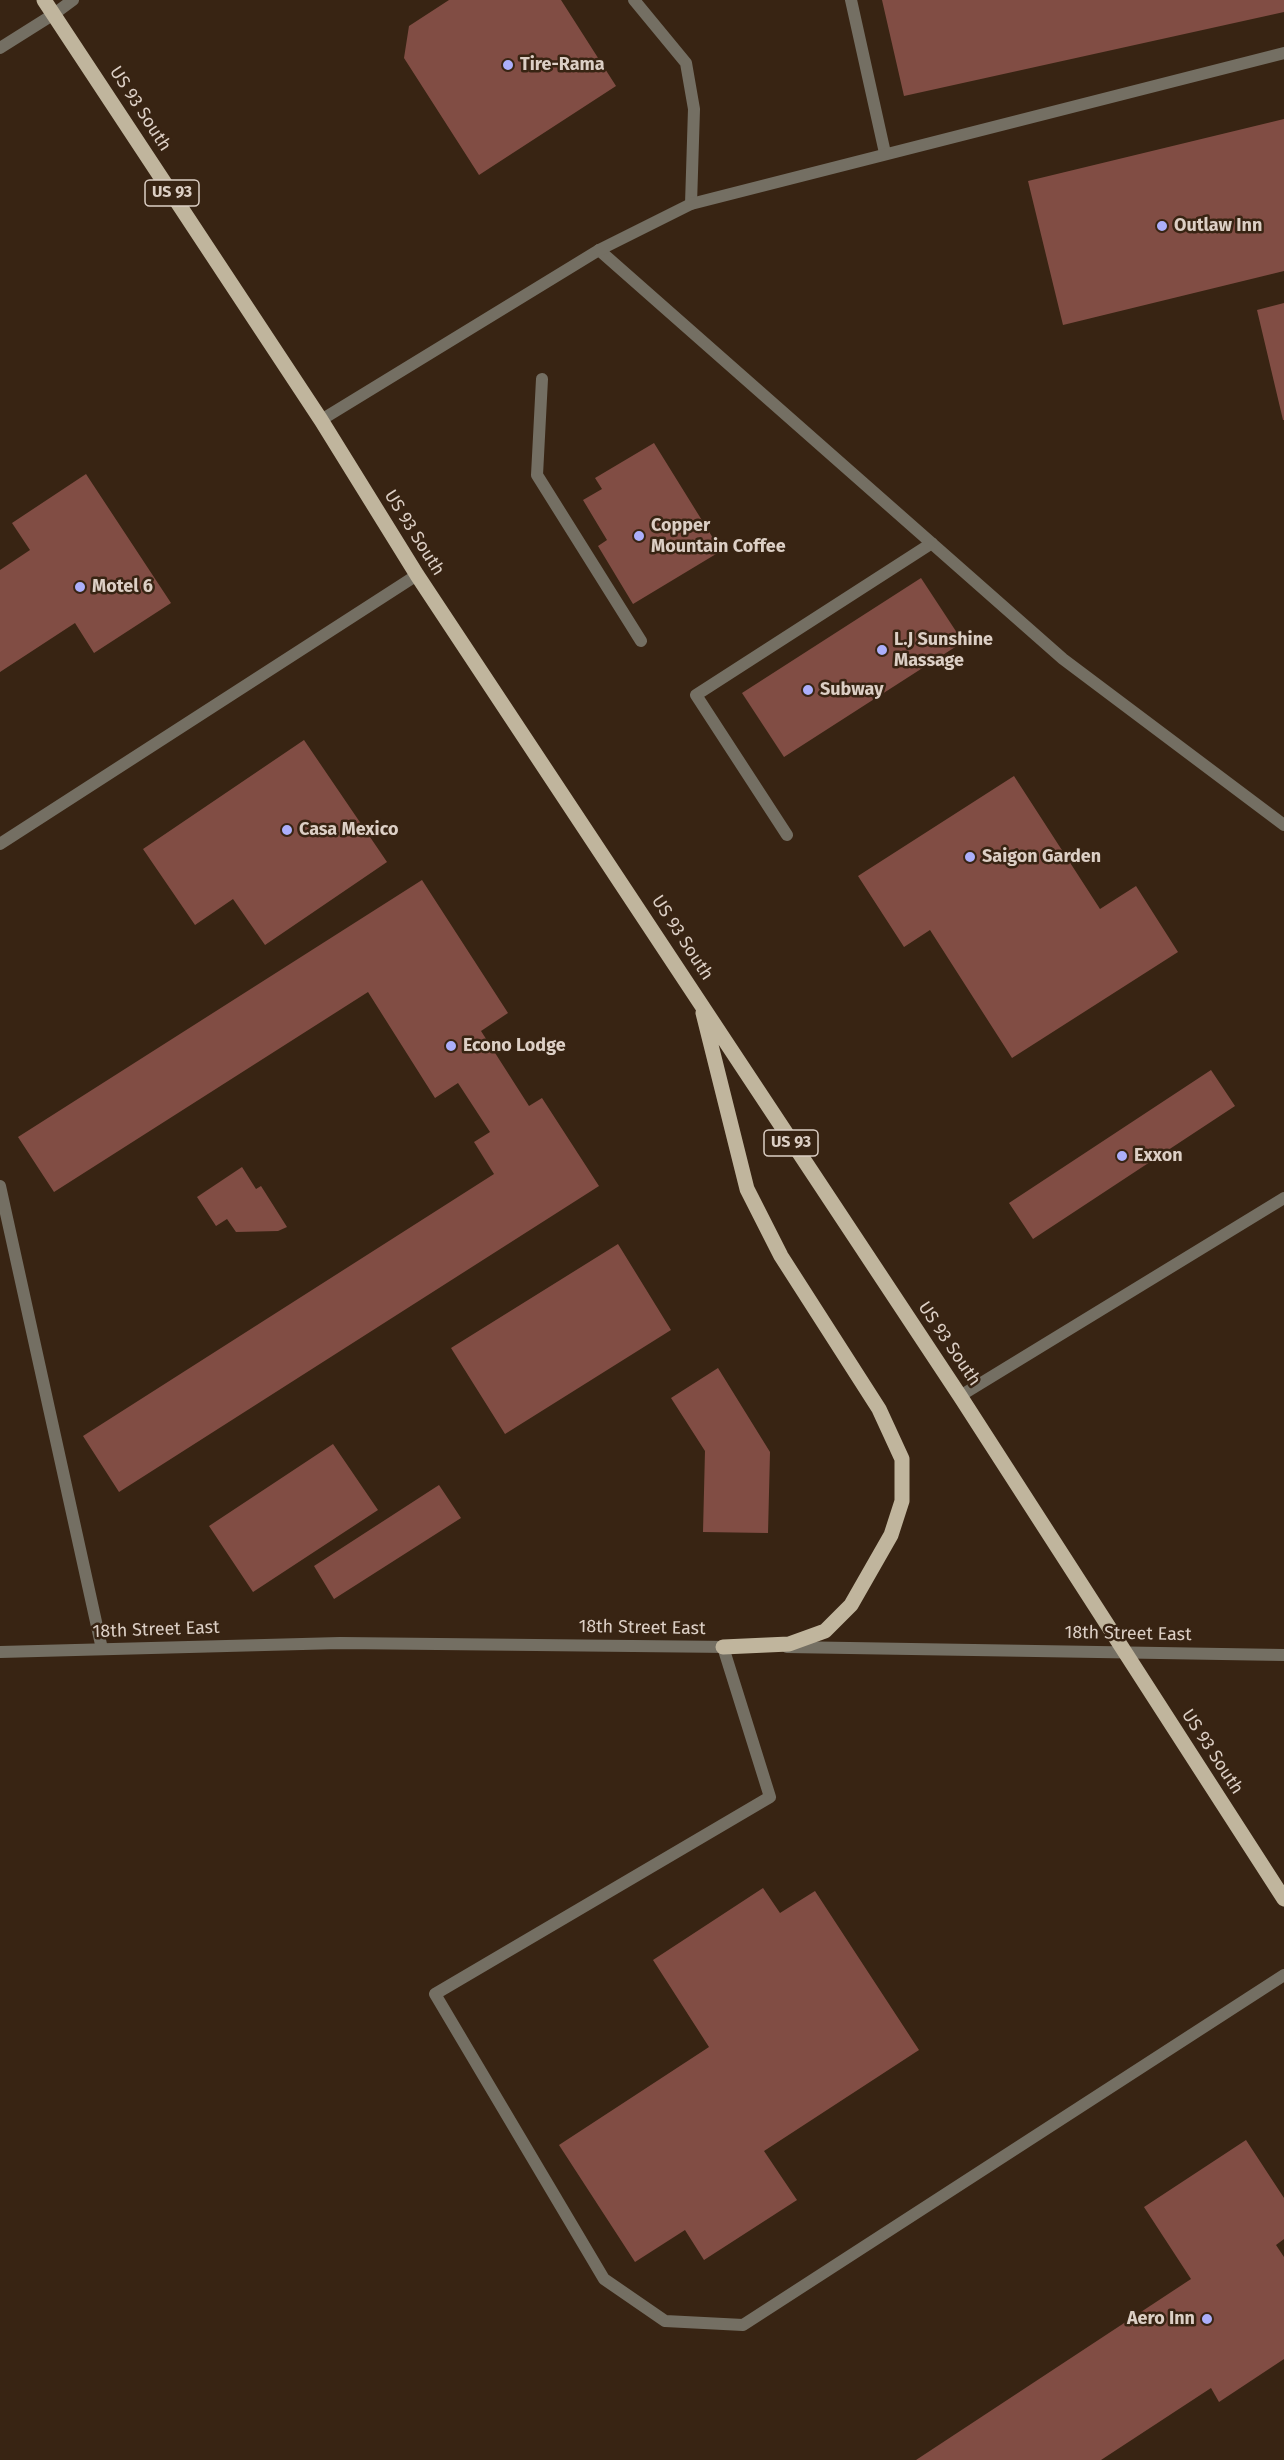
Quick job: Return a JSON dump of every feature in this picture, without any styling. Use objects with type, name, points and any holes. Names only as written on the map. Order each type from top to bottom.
[{"type":"main road","name":"US 93 South","points":[[44,0],[321,420],[417,575],[960,1396],[1284,1899]]},
{"type":"main road","points":[[700,1001],[747,1189],[781,1256],[879,1409],[902,1459],[902,1501],[891,1535],[851,1605],[825,1631],[789,1644],[723,1647]]},
{"type":"street","points":[[0,48],[73,0]]},
{"type":"street","points":[[634,0],[686,63],[694,109],[691,204]]},
{"type":"street","points":[[851,0],[885,153]]},
{"type":"street","points":[[321,420],[599,250],[691,204],[1284,53]]},
{"type":"street","points":[[599,250],[1064,659],[1284,825]]},
{"type":"street","points":[[542,379],[537,475],[641,641]]},
{"type":"street","points":[[787,835],[696,695],[932,543]]},
{"type":"street","points":[[0,844],[417,575]]},
{"type":"street","points":[[0,1186],[102,1649]]},
{"type":"street","points":[[960,1396],[1284,1198]]},
{"type":"street","name":"18th Street East","points":[[0,1652],[340,1643],[1284,1655]]},
{"type":"street","points":[[723,1647],[770,1797],[435,1994],[604,2279],[665,2321],[743,2325],[1284,1976]]},
{"type":"building","points":[[449,0],[561,0],[616,86],[479,175],[404,58],[409,26]]},
{"type":"building","points":[[882,0],[1284,0],[1284,12],[904,96]]},
{"type":"building","name":"Outlaw Inn","points":[[1284,119],[1284,271],[1063,325],[1028,181]]},
{"type":"building","points":[[1284,303],[1284,420],[1283,420],[1257,310]]},
{"type":"building","points":[[654,443],[721,551],[633,604],[598,546],[607,540],[583,500],[602,489],[595,478]]},
{"type":"building","name":"Motel 6","points":[[86,474],[171,603],[94,653],[75,623],[0,672],[0,570],[30,550],[12,523]]},
{"type":"building","points":[[921,578],[963,642],[784,757],[742,693]]},
{"type":"building","points":[[304,740],[387,862],[265,945],[233,899],[195,925],[143,849]]},
{"type":"building","points":[[1014,776],[1100,909],[1136,886],[1178,952],[1012,1058],[930,930],[904,947],[858,876]]},
{"type":"building","points":[[422,880],[508,1013],[481,1031],[529,1106],[542,1098],[599,1186],[119,1492],[83,1436],[494,1174],[474,1142],[490,1132],[458,1083],[435,1098],[368,992],[54,1192],[18,1137]]},
{"type":"building","points":[[1211,1070],[1235,1106],[1033,1239],[1009,1203]]},
{"type":"building","points":[[242,1167],[256,1189],[261,1186],[287,1227],[278,1231],[236,1232],[227,1219],[216,1226],[197,1197]]},
{"type":"building","points":[[618,1244],[671,1330],[505,1434],[451,1348]]},
{"type":"building","points":[[718,1368],[770,1452],[768,1533],[703,1532],[705,1451],[671,1398]]},
{"type":"building","points":[[333,1444],[378,1510],[253,1592],[209,1526]]},
{"type":"building","points":[[439,1485],[461,1518],[334,1599],[314,1566]]},
{"type":"building","points":[[763,1888],[780,1913],[815,1891],[919,2050],[764,2151],[797,2200],[704,2260],[685,2230],[635,2262],[559,2145],[709,2047],[653,1960]]},
{"type":"building","name":"Aero Inn","points":[[1246,2140],[1284,2198],[1284,2239],[1276,2245],[1284,2257],[1284,2359],[1219,2402],[1211,2388],[1101,2460],[916,2460],[1191,2279],[1144,2207]]},
{"type":"place","name":"Tire-Rama","points":[[508,65]]},
{"type":"place","name":"Outlaw Inn","points":[[1162,226]]},
{"type":"place","name":"Copper Mountain Coffee","points":[[639,536]]},
{"type":"place","name":"Motel 6","points":[[80,587]]},
{"type":"place","name":"L.J Sunshine Massage","points":[[882,650]]},
{"type":"place","name":"Subway","points":[[808,690]]},
{"type":"place","name":"Casa Mexico","points":[[287,830]]},
{"type":"place","name":"Saigon Garden","points":[[970,857]]},
{"type":"place","name":"Econo Lodge","points":[[451,1046]]},
{"type":"place","name":"Exxon","points":[[1122,1156]]},
{"type":"place","name":"Aero Inn","points":[[1207,2319]]}]
